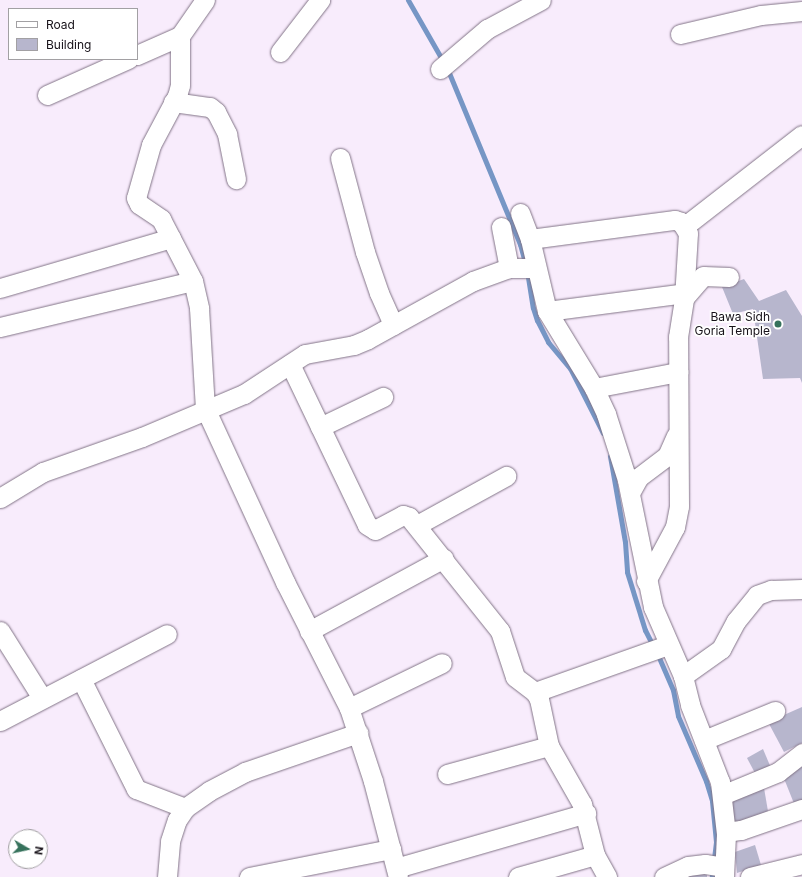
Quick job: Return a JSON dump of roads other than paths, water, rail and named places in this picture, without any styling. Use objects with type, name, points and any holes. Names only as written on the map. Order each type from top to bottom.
[{"type":"street","points":[[138,55],[180,36],[205,0]]},
{"type":"street","points":[[280,52],[320,0]]},
{"type":"street","points":[[445,65],[487,29],[542,0]]},
{"type":"street","points":[[680,34],[761,15],[802,11]]},
{"type":"street","points":[[180,36],[180,85],[151,145],[136,198],[139,204],[161,219],[194,281],[199,308],[205,408],[309,631],[348,708],[358,734],[397,873],[586,812]]},
{"type":"street","points":[[47,95],[126,60]]},
{"type":"street","points":[[173,102],[210,107],[216,112],[227,134],[236,179]]},
{"type":"street","points":[[685,226],[802,135]]},
{"type":"street","points":[[340,158],[365,252],[379,293],[394,324]]},
{"type":"street","points":[[520,213],[530,239],[523,268]]},
{"type":"street","points":[[530,239],[676,220],[685,226],[688,233],[684,296],[678,337],[679,506],[674,527],[646,581]]},
{"type":"street","points":[[501,226],[546,311],[594,388],[606,414],[630,493],[646,581],[653,607],[659,648],[683,676],[704,740],[717,772],[722,795],[726,832],[718,868],[688,866],[664,877]]},
{"type":"street","points":[[0,288],[171,238]]},
{"type":"street","points":[[0,498],[43,472],[142,437],[205,408],[257,387],[290,364],[316,350],[354,345],[472,281],[523,268]]},
{"type":"street","points":[[546,311],[684,296],[703,276],[729,277]]},
{"type":"street","points":[[0,327],[194,281]]},
{"type":"street","points":[[290,364],[367,525],[375,530],[403,516],[409,517],[444,558],[500,631],[514,677],[535,692],[541,708],[549,746],[586,812],[595,855],[607,877]]},
{"type":"street","points":[[594,388],[678,372]]},
{"type":"street","points":[[320,427],[383,397]]},
{"type":"street","points":[[630,493],[639,477],[667,456],[673,446],[678,427]]},
{"type":"street","points":[[417,525],[506,476]]},
{"type":"street","points":[[309,631],[444,558]]},
{"type":"street","points":[[683,676],[721,649],[736,621],[757,595],[771,590],[802,588]]},
{"type":"street","points":[[0,631],[42,698]]},
{"type":"street","points":[[0,721],[167,634]]},
{"type":"street","points":[[535,692],[659,648]]},
{"type":"street","points":[[348,708],[442,663]]},
{"type":"street","points":[[80,679],[136,789],[185,808]]},
{"type":"street","points":[[704,740],[775,711]]},
{"type":"street","points":[[167,877],[170,842],[177,820],[185,808],[208,791],[245,772],[358,734]]},
{"type":"street","points":[[447,774],[549,746]]},
{"type":"street","points":[[722,795],[778,772],[802,753]]},
{"type":"street","points":[[726,832],[741,830],[802,809]]},
{"type":"street","points":[[249,877],[391,848]]},
{"type":"street","points":[[518,877],[595,855]]},
{"type":"street","points":[[750,877],[802,864]]},
{"type":"waterway","points":[[408,0],[443,61]]},
{"type":"waterway","points":[[447,68],[520,244],[525,263]]},
{"type":"waterway","points":[[527,271],[533,308],[537,320],[548,342],[570,368],[603,433]]},
{"type":"waterway","points":[[610,456],[625,542],[627,572],[645,630],[653,646]]},
{"type":"waterway","points":[[657,653],[673,690],[678,716],[706,781],[712,801],[716,842],[712,877]]},
{"type":"place","name":"Bawa Sidh Goria Temple","points":[[778,324]]}]
